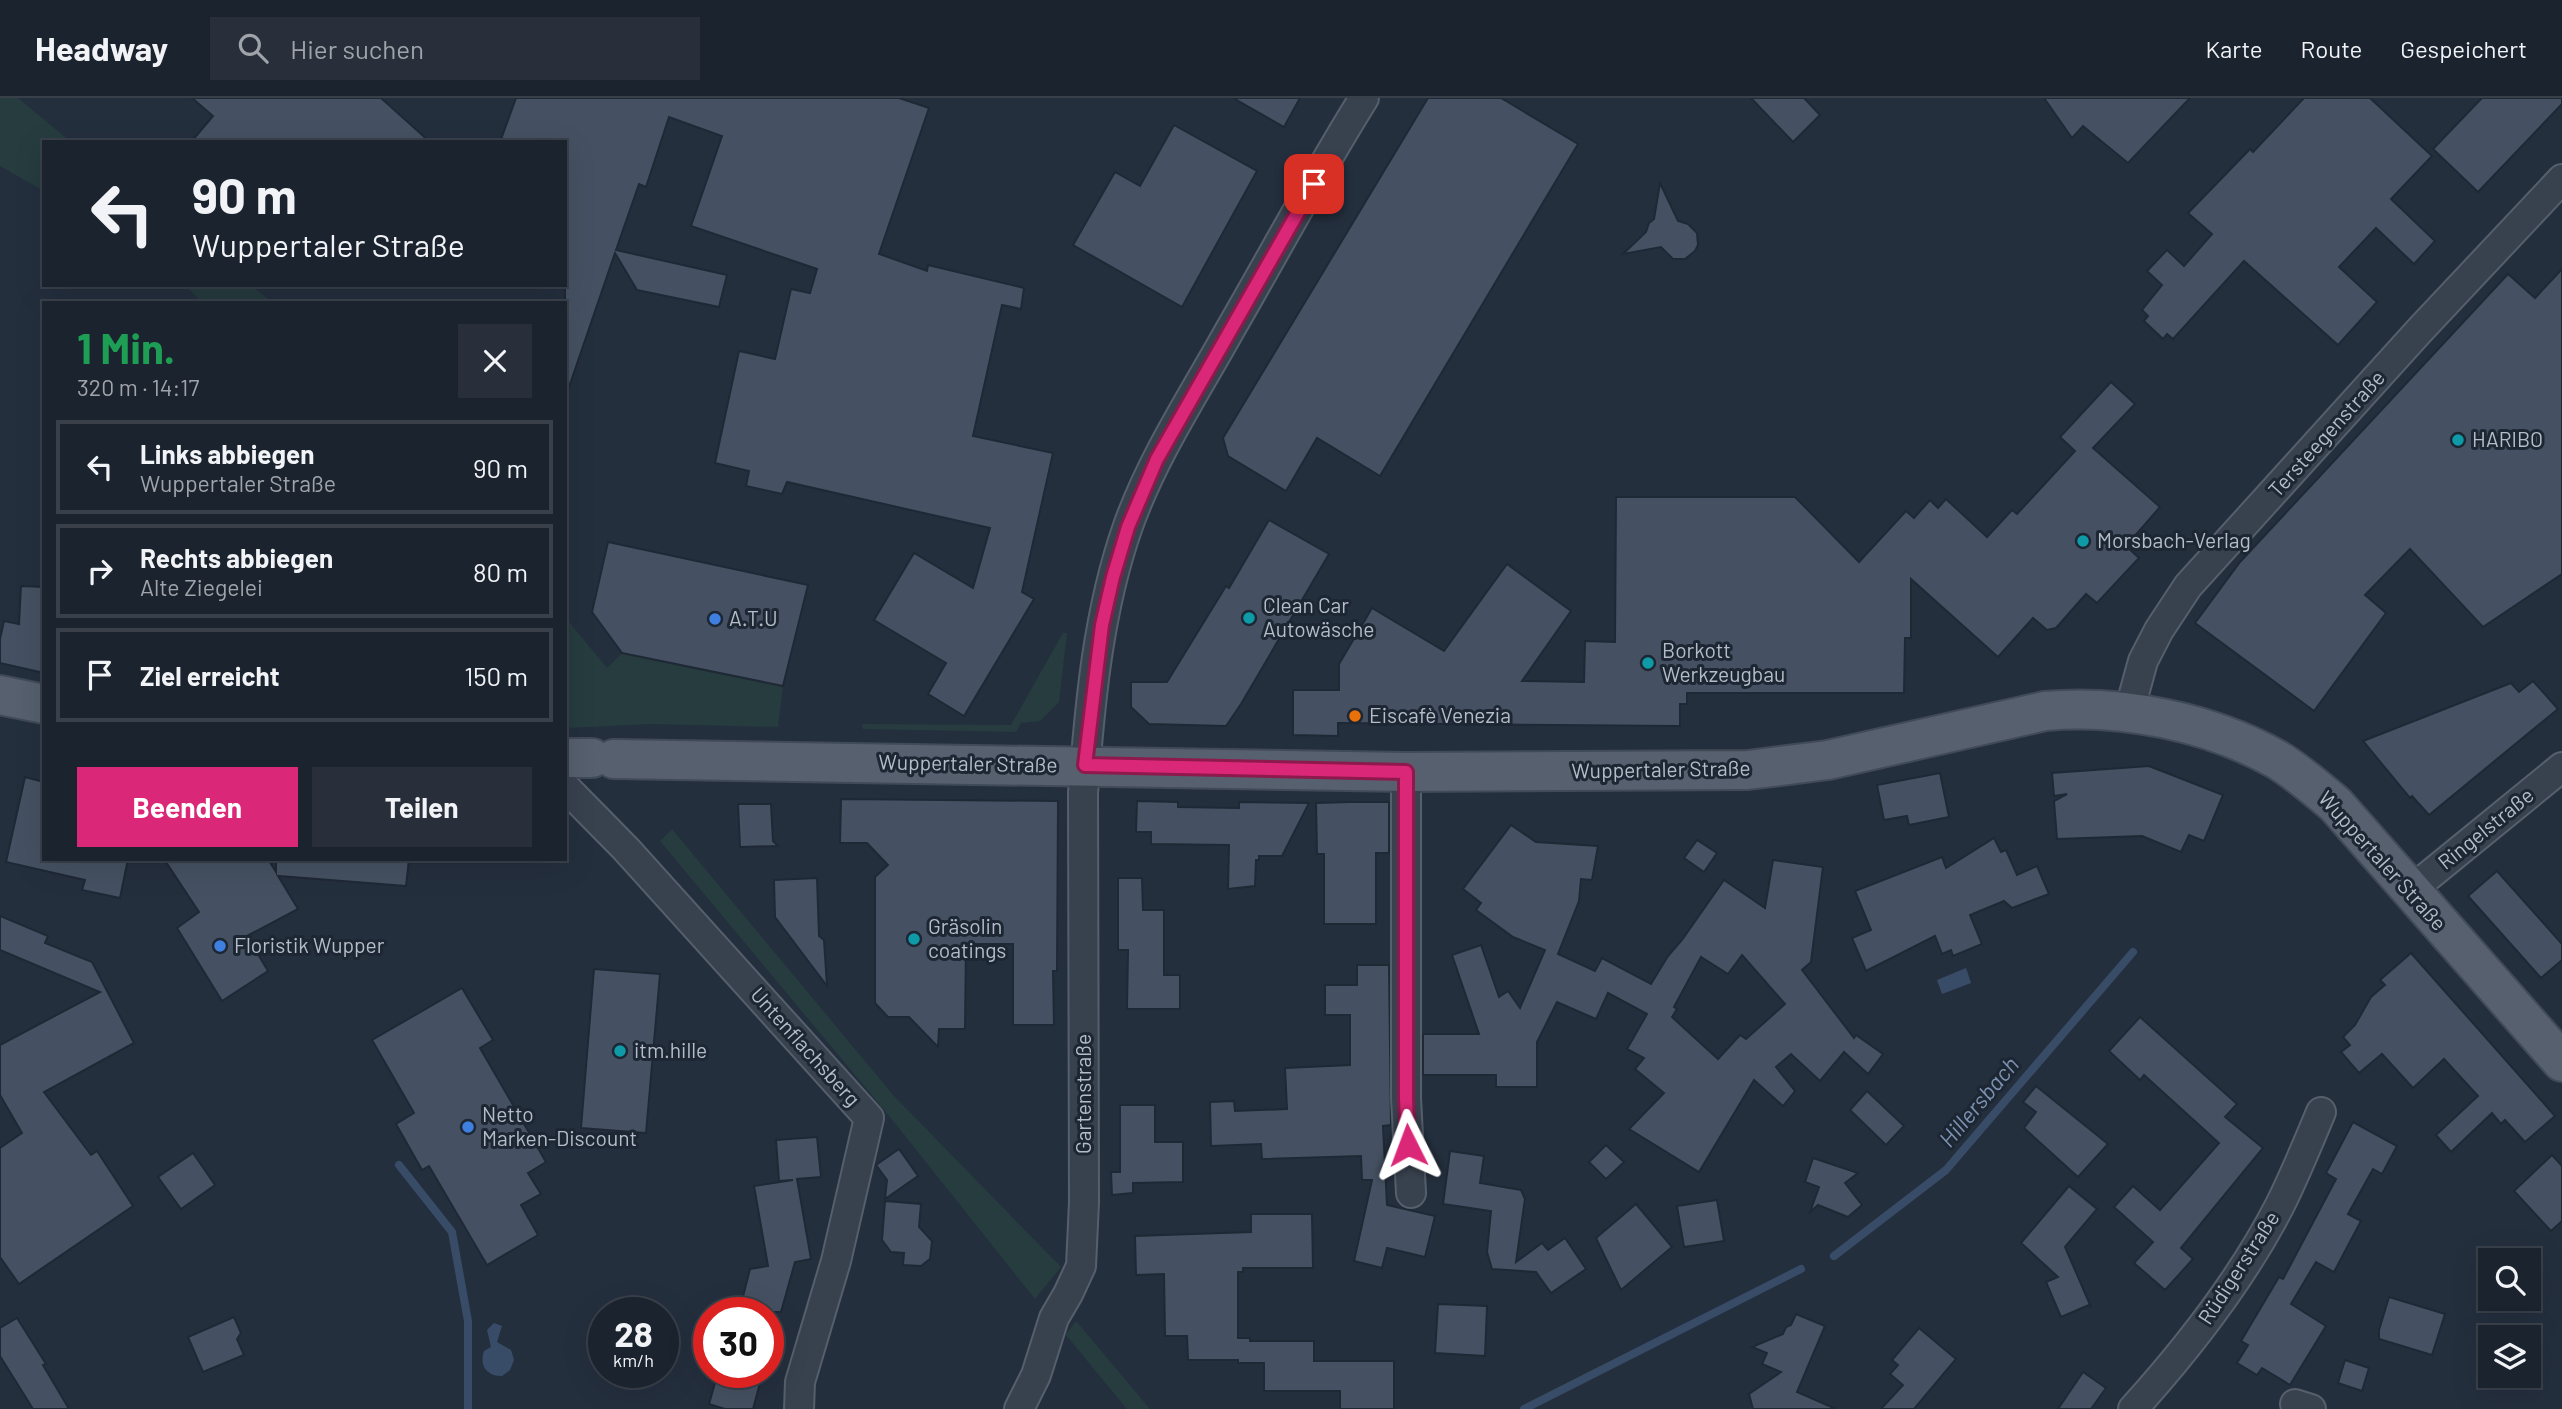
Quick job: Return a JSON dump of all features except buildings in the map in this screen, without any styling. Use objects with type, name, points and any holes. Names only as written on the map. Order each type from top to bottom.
[{"type":"main road","points":[[0,695],[42,705]]},
{"type":"main road","name":"Wuppertaler Straße","points":[[590,758],[1406,772],[1748,770],[1828,760],[2045,712],[2079,709],[2129,712],[2210,731],[2275,759],[2317,789],[2336,805],[2562,1062]]},
{"type":"street","name":"Gartenstraße","points":[[1019,1409],[1036,1375],[1054,1318],[1081,1266],[1084,1202],[1083,793],[1102,625],[1120,552],[1145,484],[1364,98]]},
{"type":"street","name":"Tersteegenstraße","points":[[2129,712],[2143,660],[2188,586],[2420,330],[2562,180]]},
{"type":"street","name":"Ringelstraße","points":[[2410,891],[2562,767]]},
{"type":"street","points":[[1406,772],[1406,1098],[1411,1193]]},
{"type":"street","name":"Untenflachsberg","points":[[567,789],[626,849],[869,1118],[836,1261],[800,1382],[799,1409]]},
{"type":"street","name":"Rüdigerstraße","points":[[2133,1409],[2171,1366],[2245,1266],[2280,1205],[2321,1112]]},
{"type":"green space","points":[[0,98],[18,98],[69,140],[42,140],[42,190],[0,166]]},
{"type":"green space","points":[[187,287],[253,287],[271,301],[200,301]]},
{"type":"green space","points":[[567,619],[607,668],[622,653],[783,686],[778,727],[651,724],[568,728]]},
{"type":"green space","points":[[1063,633],[1067,633],[1059,702],[1040,721],[1021,723],[1016,732],[863,729],[862,724],[1011,725]]},
{"type":"green space","points":[[672,829],[894,1096],[1061,1267],[1035,1299],[890,1117],[660,841]]},
{"type":"green space","points":[[1076,1321],[1150,1409],[1127,1409],[1066,1335]]},
{"type":"water","points":[[1966,968],[1971,983],[1942,994],[1937,980]]},
{"type":"water","points":[[494,1323],[502,1326],[497,1342],[511,1350],[514,1360],[510,1370],[502,1376],[488,1372],[483,1361],[484,1351],[491,1347],[487,1330]]},
{"type":"waterway","name":"Hillersbach","points":[[1834,1256],[1946,1170],[2133,952]]},
{"type":"waterway","points":[[399,1165],[452,1232],[468,1321],[468,1409]]},
{"type":"waterway","name":"Hillersbach","points":[[1524,1409],[1801,1269]]},
{"type":"place","name":"HARIBO","points":[[2458,440]]},
{"type":"place","name":"Morsbach-Verlag","points":[[2083,541]]},
{"type":"place","name":"Clean Car Autowäsche","points":[[1249,618]]},
{"type":"place","name":"A.T.U","points":[[715,619]]},
{"type":"place","name":"Borkott Werkzeugbau","points":[[1648,663]]},
{"type":"place","name":"Eiscafè Venezia","points":[[1355,716]]},
{"type":"place","name":"Gräsolin coatings","points":[[914,939]]},
{"type":"place","name":"Floristik Wupper","points":[[220,946]]},
{"type":"place","name":"itm.hille","points":[[620,1051]]},
{"type":"place","name":"Netto Marken-Discount","points":[[468,1127]]},
{"type":"route","points":[[1314,184],[1157,459],[1128,527],[1102,625],[1085,765],[1406,772],[1408,1145]]}]
